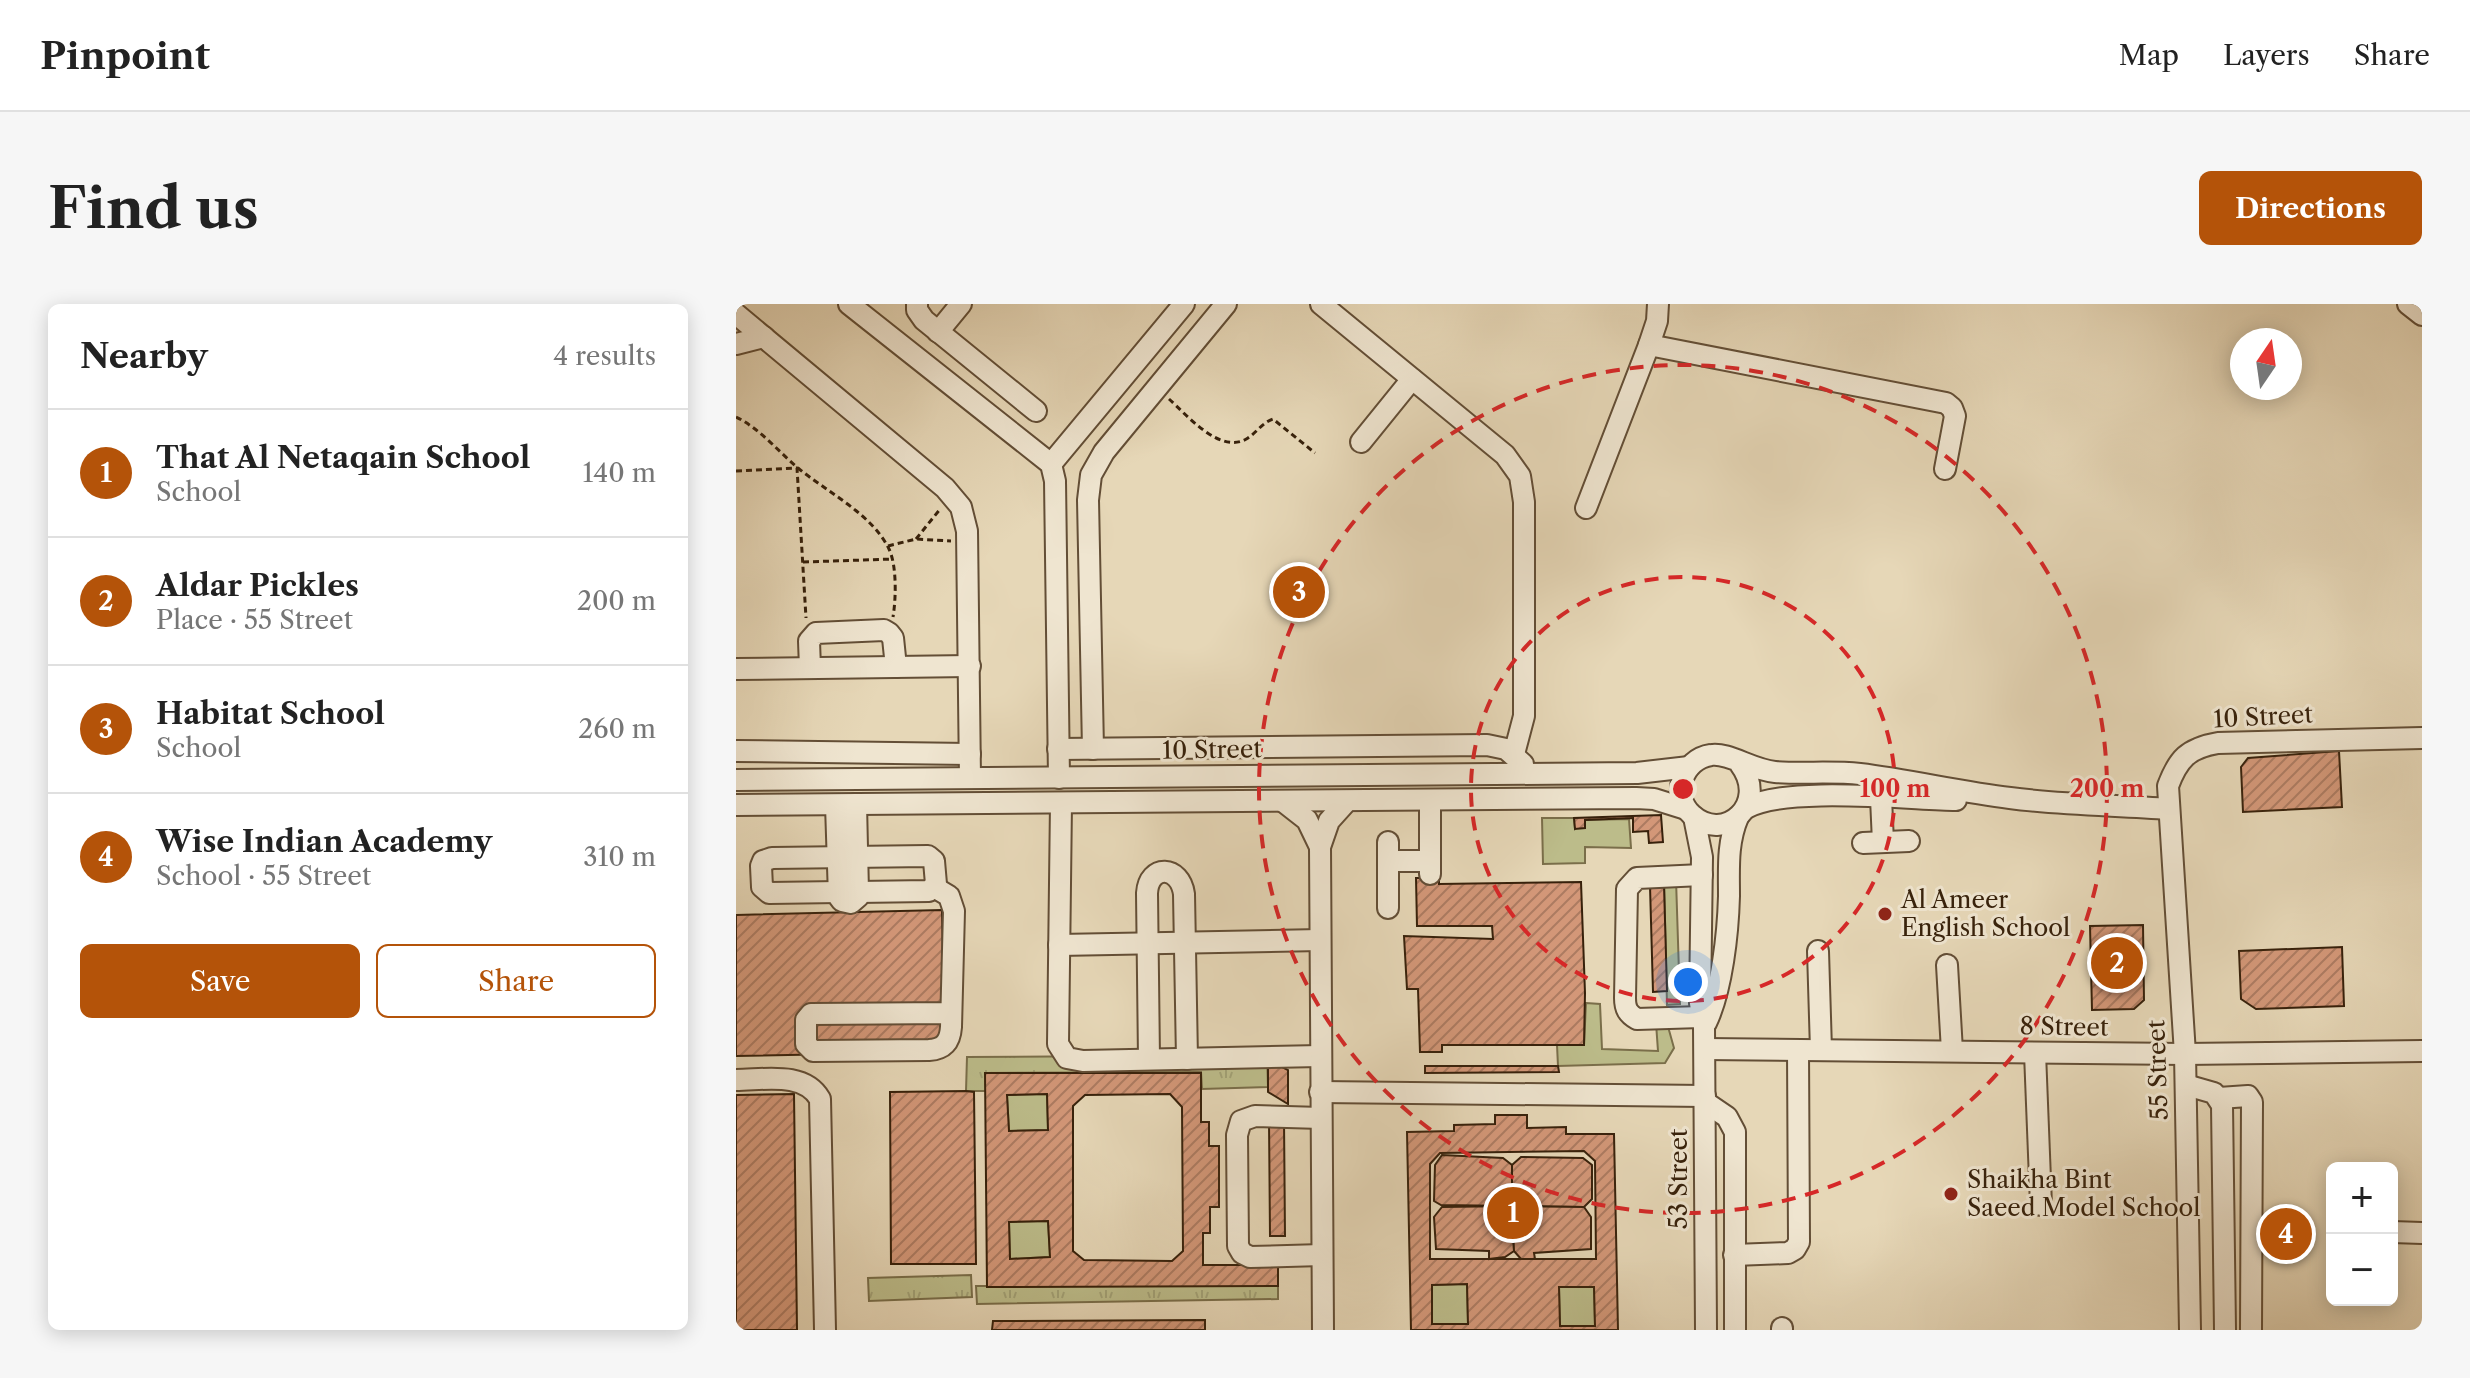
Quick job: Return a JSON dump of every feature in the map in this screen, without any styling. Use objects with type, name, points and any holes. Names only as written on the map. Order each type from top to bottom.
[{"type":"street","points":[[849,304],[874,311],[1051,464],[1055,481],[1059,778]]},
{"type":"street","points":[[917,304],[919,316],[1036,411]]},
{"type":"street","points":[[938,332],[961,304]]},
{"type":"street","points":[[1051,464],[1184,304]]},
{"type":"street","points":[[1093,749],[1089,487],[1097,463],[1226,304]]},
{"type":"street","points":[[1321,304],[1505,455],[1520,476],[1524,502],[1524,716],[1514,754]]},
{"type":"street","points":[[2408,304],[2422,315]]},
{"type":"street","points":[[1586,508],[1649,345],[1659,305]]},
{"type":"street","points":[[736,314],[954,496],[965,519],[967,541],[970,778]]},
{"type":"street","points":[[736,344],[764,337]]},
{"type":"street","points":[[1649,345],[1946,403],[1955,416],[1945,469]]},
{"type":"street","points":[[1134,364],[1158,387]]},
{"type":"street","points":[[1361,442],[1412,379]]},
{"type":"street","points":[[810,668],[809,641],[812,636],[822,632],[884,630],[893,638],[896,667]]},
{"type":"street","points":[[736,669],[970,666]]},
{"type":"street","name":"10 Street","points":[[2169,809],[2168,786],[2176,766],[2191,750],[2204,745],[2422,738]]},
{"type":"street","points":[[1058,749],[1487,745],[1514,754],[1530,773]]},
{"type":"street","points":[[736,751],[970,754]]},
{"type":"street","points":[[1690,813],[1681,787],[1689,767],[1697,759],[1720,754],[1740,764],[1776,772],[1845,773],[1885,792]]},
{"type":"street","points":[[1740,764],[1751,785],[1750,797],[1742,812]]},
{"type":"street","name":"10 Street","points":[[736,780],[1637,773],[1689,767]]},
{"type":"street","points":[[1885,792],[1873,842],[1909,841]]},
{"type":"street","points":[[736,805],[1636,798],[1654,799],[1716,825],[1768,798],[1885,792],[1989,801],[2008,798],[2169,809]]},
{"type":"street","points":[[1388,908],[1388,852],[1430,867],[1430,800]]},
{"type":"street","points":[[1323,1330],[1320,847],[1329,821],[1347,801]]},
{"type":"street","points":[[1284,802],[1307,820],[1320,847]]},
{"type":"street","points":[[1061,803],[1058,1036],[1061,1052],[1075,1061],[1320,1056]]},
{"type":"street","points":[[846,805],[848,892]]},
{"type":"street","name":"55 Street","points":[[2169,809],[2185,1054],[2190,1330]]},
{"type":"street","name":"53 Street","points":[[1703,1022],[1718,981],[1728,908],[1730,842],[1742,812]]},
{"type":"street","name":"53 Street","points":[[1690,813],[1701,843],[1702,875],[1706,1330]]},
{"type":"street","points":[[928,856],[934,861],[934,887],[929,891],[769,893],[762,887],[761,866],[767,859],[928,856]]},
{"type":"street","points":[[1149,1059],[1148,883],[1155,875],[1165,872],[1176,874],[1183,883],[1187,1059]]},
{"type":"street","points":[[1702,875],[1637,878],[1631,882],[1627,889],[1625,1007],[1637,1019],[1703,1022]]},
{"type":"street","points":[[934,887],[943,890],[953,903],[951,1013],[950,1036],[946,1044],[938,1049],[813,1051],[806,1044],[806,1020],[811,1014],[951,1013]]},
{"type":"street","points":[[1059,945],[1320,940]]},
{"type":"street","points":[[1818,951],[1821,1050]]},
{"type":"street","points":[[1947,965],[1952,1051]]},
{"type":"street","name":"8 Street","points":[[1705,1049],[2185,1054],[2422,1051]]},
{"type":"street","points":[[1734,1255],[1788,1253],[1799,1242],[1798,1050]]},
{"type":"street","points":[[2035,1053],[2041,1205]]},
{"type":"street","points":[[736,1080],[805,1082],[815,1089],[820,1099],[825,1330]]},
{"type":"street","points":[[2186,1085],[2214,1093],[2223,1111],[2225,1330]]},
{"type":"street","points":[[1320,1092],[1705,1099],[1727,1117],[1735,1132],[1735,1330]]},
{"type":"street","points":[[2219,1098],[2248,1096],[2252,1102],[2251,1330]]},
{"type":"street","points":[[1321,1118],[1255,1116],[1241,1121],[1237,1127],[1238,1246],[1242,1253],[1250,1257],[1322,1255]]},
{"type":"street","points":[[2398,1232],[2422,1233]]},
{"type":"street","points":[[1706,1306],[1734,1284]]},
{"type":"path","points":[[1158,387],[1213,437],[1237,443],[1248,438],[1267,420],[1273,419],[1315,453]]},
{"type":"path","points":[[736,417],[747,422],[797,468],[867,521],[888,546],[893,559],[894,610],[889,633]]},
{"type":"path","points":[[736,471],[797,468]]},
{"type":"path","points":[[797,468],[805,616],[812,636]]},
{"type":"path","points":[[916,539],[954,496]]},
{"type":"path","points":[[888,546],[916,539],[967,541]]},
{"type":"path","points":[[803,562],[893,559]]},
{"type":"green space","points":[[1542,818],[1574,818],[1575,829],[1585,820],[1629,819],[1631,848],[1585,847],[1585,863],[1543,864]]},
{"type":"green space","points":[[1676,879],[1680,1004],[1667,1005],[1664,880]]},
{"type":"green space","points":[[1586,1003],[1600,1004],[1602,1049],[1658,1051],[1656,1023],[1667,1023],[1674,1048],[1665,1063],[1558,1066],[1557,1045],[1584,1045]]},
{"type":"green space","points":[[1267,1055],[1268,1087],[1202,1089],[1201,1072],[986,1073],[986,1091],[966,1091],[967,1057]]},
{"type":"green space","points":[[1047,1094],[1048,1130],[1009,1131],[1007,1095]]},
{"type":"green space","points":[[1048,1221],[1050,1257],[1010,1259],[1009,1222]]},
{"type":"green space","points":[[971,1275],[972,1297],[869,1301],[868,1278]]},
{"type":"green space","points":[[1467,1284],[1468,1324],[1432,1324],[1432,1285]]},
{"type":"green space","points":[[976,1286],[1278,1286],[1278,1299],[977,1304]]},
{"type":"green space","points":[[1559,1287],[1594,1287],[1595,1326],[1560,1326]]},
{"type":"building","points":[[2339,751],[2342,807],[2243,812],[2241,767],[2248,758]]},
{"type":"building","points":[[1661,815],[1663,842],[1649,843],[1648,831],[1633,832],[1633,818],[1585,820],[1585,828],[1575,829],[1574,818]]},
{"type":"building","points":[[1416,878],[1439,878],[1439,884],[1581,882],[1584,1045],[1442,1045],[1442,1052],[1420,1052],[1418,989],[1407,989],[1404,936],[1493,939],[1492,926],[1417,926]]},
{"type":"building","points":[[1664,885],[1667,991],[1653,992],[1650,886]]},
{"type":"building","points":[[942,910],[945,1052],[736,1056],[736,915]]},
{"type":"building","points":[[2143,925],[2144,1000],[2134,1009],[2092,1010],[2090,926]]},
{"type":"building","points":[[2342,947],[2344,1006],[2256,1009],[2241,999],[2239,951]]},
{"type":"building","points":[[1268,1060],[1288,1070],[1288,1104],[1268,1092]]},
{"type":"building","points":[[1425,1066],[1558,1066],[1559,1072],[1425,1073]]},
{"type":"building","points":[[985,1073],[1201,1073],[1201,1122],[1209,1122],[1209,1146],[1219,1146],[1219,1207],[1210,1207],[1210,1233],[1203,1233],[1203,1265],[1278,1265],[1278,1286],[987,1287]],"holes":[[[1047,1094],[1048,1130],[1009,1131],[1007,1095]],[[1170,1094],[1182,1107],[1183,1251],[1172,1261],[1084,1260],[1073,1251],[1073,1106],[1085,1095]],[[1048,1221],[1050,1257],[1010,1259],[1009,1222]]]},
{"type":"building","points":[[890,1092],[974,1092],[976,1264],[891,1264]]},
{"type":"building","points":[[794,1094],[797,1330],[736,1330],[736,1095]]},
{"type":"building","points":[[1495,1115],[1527,1115],[1527,1128],[1566,1127],[1566,1134],[1614,1134],[1618,1330],[1411,1330],[1407,1132],[1454,1131],[1454,1125],[1495,1124]],"holes":[[[1584,1151],[1595,1161],[1596,1259],[1430,1259],[1430,1164],[1440,1153]],[[1467,1284],[1468,1324],[1432,1324],[1432,1285]],[[1559,1287],[1594,1287],[1595,1326],[1560,1326]]]},
{"type":"building","points":[[1269,1120],[1284,1120],[1285,1236],[1270,1236]]},
{"type":"building","points":[[1442,1155],[1503,1158],[1512,1165],[1512,1206],[1441,1205],[1434,1201],[1435,1165]]},
{"type":"building","points":[[1521,1157],[1583,1158],[1592,1165],[1592,1199],[1584,1207],[1512,1206],[1512,1165]]},
{"type":"building","points":[[1512,1206],[1514,1251],[1505,1257],[1489,1259],[1489,1251],[1436,1249],[1434,1217],[1442,1207]]},
{"type":"building","points":[[1512,1206],[1584,1207],[1591,1217],[1591,1249],[1534,1253],[1535,1259],[1521,1259],[1514,1251]]},
{"type":"building","points":[[1205,1320],[1205,1330],[992,1330],[993,1321]]},
{"type":"place","name":"Habitat School","points":[[1299,592]]},
{"type":"place","name":"Al Ameer English School","points":[[1885,914]]},
{"type":"place","name":"Aldar Pickles","points":[[2117,963]]},
{"type":"place","name":"Shaikha Bint Saeed Model School","points":[[1951,1194]]},
{"type":"place","name":"That Al Netaqain School","points":[[1513,1213]]},
{"type":"place","name":"Wise Indian Academy","points":[[2286,1234]]}]
